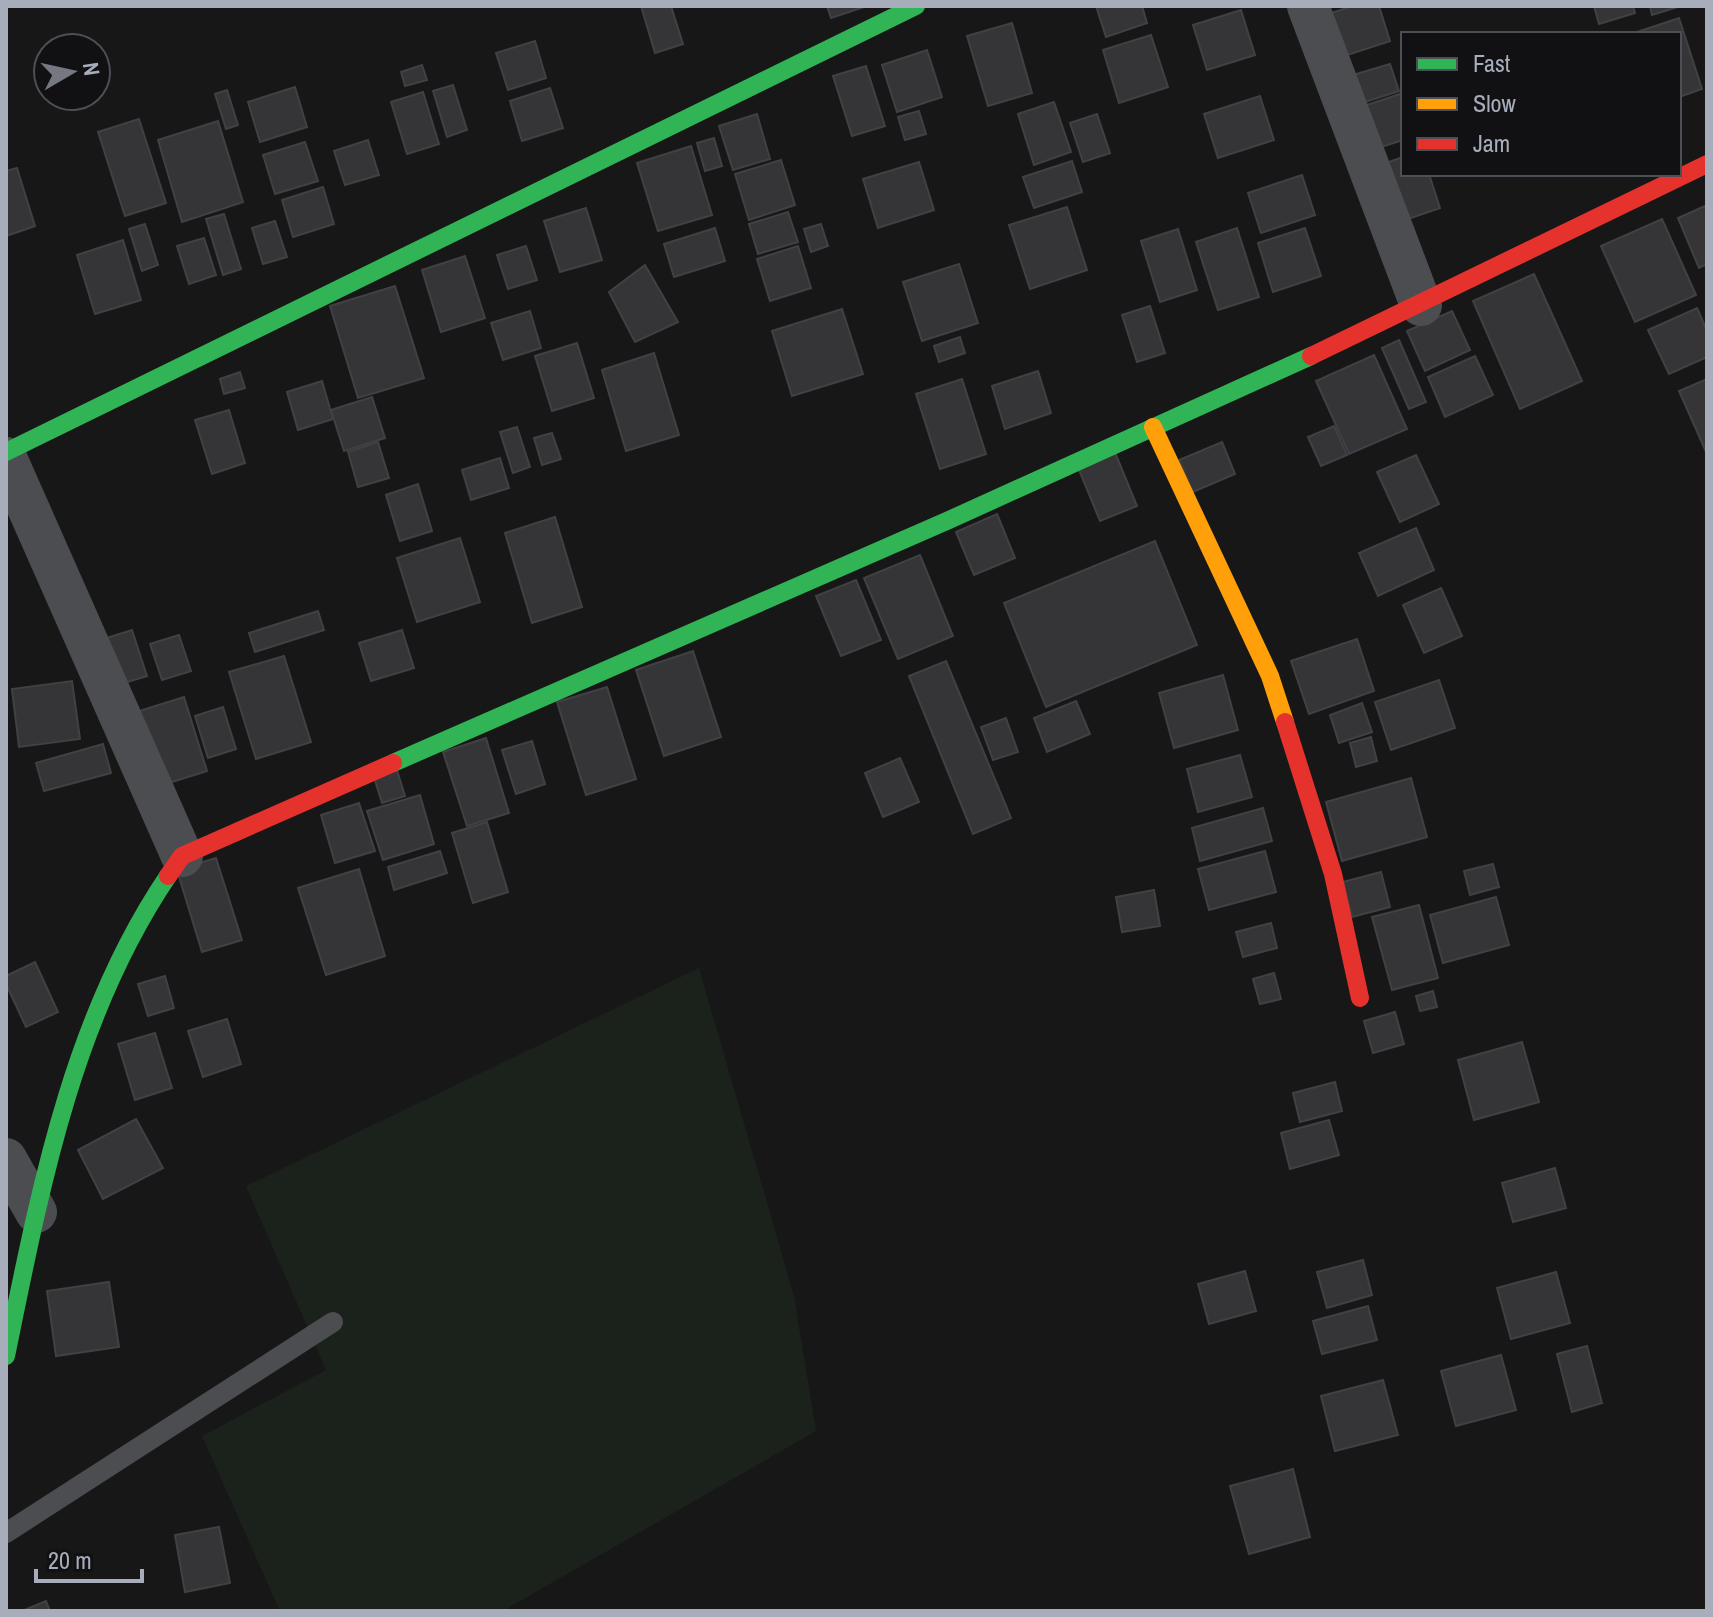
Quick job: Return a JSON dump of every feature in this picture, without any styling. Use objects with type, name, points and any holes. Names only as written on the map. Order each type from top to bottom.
[{"type":"street","points":[[182,856],[6,455],[916,6]]},
{"type":"street","points":[[1308,6],[1421,305]]},
{"type":"street","points":[[6,1356],[36,1212],[77,1060],[136,924],[182,856],[1153,427],[1421,305],[1707,164]]},
{"type":"street","points":[[1153,427],[1270,676],[1333,874],[1360,998]]},
{"type":"street","points":[[6,1159],[36,1212]]},
{"type":"lane","points":[[6,1533],[333,1322]]},
{"type":"shaded area","points":[[699,968],[794,1296],[816,1431],[503,1611],[280,1611],[202,1436],[326,1370],[246,1186]]},
{"type":"building","points":[[641,6],[671,6],[683,44],[655,53]]},
{"type":"building","points":[[827,6],[867,6],[831,18]]},
{"type":"building","points":[[1096,6],[1142,6],[1147,23],[1106,37]]},
{"type":"building","points":[[1353,6],[1379,6],[1390,41],[1338,58],[1325,15]]},
{"type":"building","points":[[1594,6],[1633,6],[1635,13],[1599,24]]},
{"type":"building","points":[[1650,6],[1681,6],[1652,15]]},
{"type":"building","points":[[1241,10],[1255,55],[1207,70],[1193,25]]},
{"type":"building","points":[[1679,18],[1702,89],[1681,96],[1681,32],[1637,32]]},
{"type":"building","points":[[1012,23],[1032,93],[988,106],[967,36]]},
{"type":"building","points":[[1151,35],[1168,87],[1119,103],[1103,50]]},
{"type":"building","points":[[535,41],[546,78],[508,90],[496,53]]},
{"type":"building","points":[[927,50],[942,97],[897,112],[882,65]]},
{"type":"building","points":[[1390,64],[1399,91],[1362,103],[1353,75]]},
{"type":"building","points":[[422,65],[427,80],[405,86],[401,72]]},
{"type":"building","points":[[866,66],[885,126],[852,136],[833,76]]},
{"type":"building","points":[[453,85],[467,130],[447,137],[433,91]]},
{"type":"building","points":[[295,87],[307,127],[260,142],[248,102]]},
{"type":"building","points":[[550,88],[563,128],[522,141],[510,101]]},
{"type":"building","points":[[227,90],[238,125],[226,129],[215,94]]},
{"type":"building","points":[[423,92],[439,144],[407,154],[391,102]]},
{"type":"building","points":[[1401,94],[1401,141],[1375,149],[1361,107]]},
{"type":"building","points":[[1260,96],[1274,140],[1218,158],[1204,114]]},
{"type":"building","points":[[1054,102],[1071,152],[1034,165],[1018,114]]},
{"type":"building","points":[[919,111],[926,134],[905,140],[898,117]]},
{"type":"building","points":[[757,114],[770,159],[733,170],[719,126]]},
{"type":"building","points":[[1097,114],[1110,153],[1083,162],[1070,123]]},
{"type":"building","points":[[139,119],[166,203],[125,216],[98,132]]},
{"type":"building","points":[[218,121],[243,202],[182,222],[158,140]]},
{"type":"building","points":[[714,138],[722,166],[705,171],[697,143]]},
{"type":"building","points":[[368,140],[379,175],[345,185],[334,151]]},
{"type":"building","points":[[305,142],[318,181],[275,194],[263,155]]},
{"type":"building","points":[[691,146],[712,215],[658,231],[637,163]]},
{"type":"building","points":[[1401,158],[1401,176],[1430,176],[1440,208],[1402,221],[1383,164]]},
{"type":"building","points":[[781,160],[795,205],[749,220],[735,174]]},
{"type":"building","points":[[1072,161],[1082,192],[1034,208],[1023,177]]},
{"type":"building","points":[[919,162],[934,210],[878,228],[863,179]]},
{"type":"building","points":[[17,168],[35,226],[6,236],[6,171]]},
{"type":"building","points":[[1302,175],[1315,215],[1261,233],[1248,193]]},
{"type":"building","points":[[323,187],[334,224],[293,237],[282,200]]},
{"type":"building","points":[[1707,205],[1707,264],[1699,268],[1678,218]]},
{"type":"building","points":[[1067,207],[1087,270],[1030,289],[1009,225]]},
{"type":"building","points":[[586,208],[602,260],[560,272],[544,221]]},
{"type":"building","points":[[788,212],[798,242],[758,254],[749,224]]},
{"type":"building","points":[[224,214],[241,269],[223,275],[206,219]]},
{"type":"building","points":[[1662,219],[1696,295],[1635,322],[1601,246]]},
{"type":"building","points":[[275,221],[287,257],[263,264],[252,228]]},
{"type":"building","points":[[145,224],[158,265],[142,271],[129,229]]},
{"type":"building","points":[[821,224],[828,246],[811,252],[804,229]]},
{"type":"building","points":[[715,228],[725,261],[674,277],[664,244]]},
{"type":"building","points":[[1237,228],[1259,297],[1218,310],[1196,242]]},
{"type":"building","points":[[1305,228],[1321,276],[1273,292],[1258,243]]},
{"type":"building","points":[[1178,229],[1197,290],[1160,302],[1141,241]]},
{"type":"building","points":[[204,238],[216,275],[189,284],[177,246]]},
{"type":"building","points":[[123,240],[141,300],[95,314],[77,255]]},
{"type":"building","points":[[526,246],[537,280],[508,289],[497,255]]},
{"type":"building","points":[[798,246],[811,288],[770,301],[757,259]]},
{"type":"building","points":[[465,256],[485,318],[441,332],[422,270]]},
{"type":"building","points":[[959,264],[978,323],[922,341],[903,282]]},
{"type":"building","points":[[645,265],[678,322],[635,342],[609,292]]},
{"type":"building","points":[[1534,274],[1582,381],[1520,409],[1473,301]]},
{"type":"building","points":[[395,286],[424,378],[358,398],[330,306]]},
{"type":"building","points":[[1150,306],[1165,353],[1137,362],[1122,315]]},
{"type":"building","points":[[1697,308],[1707,331],[1707,357],[1669,374],[1648,330]]},
{"type":"building","points":[[842,309],[863,374],[792,396],[772,331]]},
{"type":"building","points":[[530,311],[541,348],[503,360],[491,323]]},
{"type":"building","points":[[1452,311],[1470,350],[1425,371],[1407,331]]},
{"type":"building","points":[[960,337],[965,353],[939,362],[934,346]]},
{"type":"building","points":[[1399,340],[1426,402],[1409,409],[1382,348]]},
{"type":"building","points":[[577,343],[594,398],[552,411],[535,356]]},
{"type":"building","points":[[654,353],[679,435],[626,451],[602,370]]},
{"type":"building","points":[[1374,355],[1407,429],[1349,454],[1316,381]]},
{"type":"building","points":[[1475,356],[1493,395],[1445,417],[1428,377]]},
{"type":"building","points":[[1038,371],[1051,413],[1005,429],[992,386]]},
{"type":"building","points":[[240,372],[245,388],[224,394],[220,379]]},
{"type":"building","points":[[962,379],[986,454],[940,469],[916,394]]},
{"type":"building","points":[[1707,379],[1707,454],[1679,391]]},
{"type":"building","points":[[322,381],[333,419],[298,430],[287,392]]},
{"type":"building","points":[[372,397],[385,438],[344,451],[331,410]]},
{"type":"building","points":[[229,410],[245,463],[212,474],[195,420]]},
{"type":"building","points":[[1334,426],[1347,455],[1321,466],[1308,437]]},
{"type":"building","points":[[517,427],[530,467],[513,473],[500,432]]},
{"type":"building","points":[[552,433],[561,459],[542,465],[534,438]]},
{"type":"building","points":[[378,442],[389,478],[358,487],[348,452]]},
{"type":"building","points":[[1222,442],[1235,474],[1193,492],[1179,460]]},
{"type":"building","points":[[1114,450],[1137,506],[1100,521],[1077,465]]},
{"type":"building","points":[[1416,455],[1439,504],[1400,522],[1377,472]]},
{"type":"building","points":[[500,458],[509,488],[471,500],[462,470]]},
{"type":"building","points":[[418,484],[432,531],[400,541],[386,495]]},
{"type":"building","points":[[997,514],[1015,558],[974,575],[956,532]]},
{"type":"building","points":[[555,517],[582,607],[532,623],[505,533]]},
{"type":"building","points":[[1416,528],[1434,570],[1378,596],[1359,553]]},
{"type":"building","points":[[460,538],[480,602],[417,622],[397,558]]},
{"type":"building","points":[[1155,541],[1197,645],[1046,707],[1004,603]]},
{"type":"building","points":[[920,555],[953,636],[898,659],[864,578]]},
{"type":"building","points":[[856,580],[881,640],[841,656],[816,596]]},
{"type":"building","points":[[1441,588],[1462,636],[1424,653],[1403,605]]},
{"type":"building","points":[[318,611],[324,630],[255,652],[249,633]]},
{"type":"building","points":[[132,630],[147,676],[111,687],[97,641]]},
{"type":"building","points":[[402,630],[414,668],[371,681],[359,643]]},
{"type":"building","points":[[179,635],[191,671],[162,680],[150,644]]},
{"type":"building","points":[[1357,639],[1374,691],[1309,714],[1291,661]]},
{"type":"building","points":[[693,651],[721,737],[664,756],[636,670]]},
{"type":"building","points":[[284,656],[311,742],[256,759],[229,672]]},
{"type":"building","points":[[946,661],[1011,818],[973,834],[909,676]]},
{"type":"building","points":[[1223,675],[1238,730],[1174,748],[1159,693]]},
{"type":"building","points":[[1439,680],[1455,728],[1391,750],[1375,702]]},
{"type":"building","points":[[72,681],[80,739],[19,747],[12,689]]},
{"type":"building","points":[[607,687],[636,779],[586,795],[557,702]]},
{"type":"building","points":[[184,697],[207,771],[156,787],[133,713]]},
{"type":"building","points":[[1076,701],[1090,734],[1047,752],[1034,718]]},
{"type":"building","points":[[1362,703],[1372,732],[1339,743],[1330,715]]},
{"type":"building","points":[[223,707],[236,749],[208,758],[195,716]]},
{"type":"building","points":[[1006,718],[1018,752],[993,760],[981,727]]},
{"type":"building","points":[[1371,737],[1377,761],[1356,767],[1350,743]]},
{"type":"building","points":[[486,738],[509,813],[467,826],[443,752]]},
{"type":"building","points":[[532,741],[545,784],[516,794],[502,750]]},
{"type":"building","points":[[103,744],[111,773],[44,791],[36,763]]},
{"type":"building","points":[[1240,755],[1252,797],[1198,812],[1187,769]]},
{"type":"building","points":[[900,758],[919,802],[883,817],[865,773]]},
{"type":"building","points":[[396,767],[405,796],[382,803],[373,774]]},
{"type":"building","points":[[1411,778],[1427,837],[1342,861],[1326,802]]},
{"type":"building","points":[[420,795],[434,844],[383,860],[367,811]]},
{"type":"building","points":[[359,803],[375,851],[335,863],[321,815]]},
{"type":"building","points":[[1263,808],[1272,841],[1200,861],[1192,828]]},
{"type":"building","points":[[487,822],[508,892],[473,903],[452,833]]},
{"type":"building","points":[[440,851],[447,873],[394,890],[388,867]]},
{"type":"building","points":[[1265,851],[1276,892],[1209,910],[1198,869]]},
{"type":"building","points":[[216,858],[242,940],[202,952],[177,870]]},
{"type":"building","points":[[1493,864],[1499,887],[1470,895],[1464,871]]},
{"type":"building","points":[[359,869],[385,956],[326,975],[298,888]]},
{"type":"building","points":[[1381,872],[1390,907],[1352,917],[1343,882]]},
{"type":"building","points":[[1154,890],[1160,926],[1122,932],[1116,897]]},
{"type":"building","points":[[1496,897],[1509,945],[1443,963],[1430,915]]},
{"type":"building","points":[[1419,905],[1438,978],[1392,990],[1372,917]]},
{"type":"building","points":[[1271,923],[1277,948],[1243,957],[1236,932]]},
{"type":"building","points":[[35,962],[58,1012],[26,1027],[6,984],[6,976]]},
{"type":"building","points":[[1274,973],[1281,999],[1260,1004],[1253,979]]},
{"type":"building","points":[[165,976],[174,1008],[148,1016],[138,984]]},
{"type":"building","points":[[1433,991],[1437,1007],[1420,1011],[1416,996]]},
{"type":"building","points":[[1395,1012],[1404,1044],[1373,1053],[1364,1021]]},
{"type":"building","points":[[227,1019],[241,1064],[203,1077],[188,1031]]},
{"type":"building","points":[[155,1033],[172,1088],[135,1100],[118,1044]]},
{"type":"building","points":[[1522,1042],[1539,1102],[1474,1120],[1458,1060]]},
{"type":"building","points":[[1335,1082],[1342,1111],[1300,1122],[1293,1093]]},
{"type":"building","points":[[136,1119],[163,1168],[103,1199],[78,1150]]},
{"type":"building","points":[[1329,1120],[1339,1155],[1290,1169],[1281,1133]]},
{"type":"building","points":[[1555,1168],[1566,1208],[1513,1222],[1502,1183]]},
{"type":"building","points":[[1363,1260],[1372,1295],[1327,1308],[1317,1272]]},
{"type":"building","points":[[1245,1271],[1256,1311],[1209,1324],[1198,1284]]},
{"type":"building","points":[[1556,1272],[1570,1323],[1511,1339],[1497,1288]]},
{"type":"building","points":[[109,1282],[119,1347],[56,1356],[47,1291]]},
{"type":"building","points":[[1368,1306],[1377,1340],[1322,1354],[1313,1321]]},
{"type":"building","points":[[1587,1346],[1602,1403],[1572,1412],[1557,1354]]},
{"type":"building","points":[[1501,1355],[1516,1410],[1456,1426],[1441,1371]]},
{"type":"building","points":[[1383,1380],[1398,1435],[1335,1451],[1321,1396]]},
{"type":"building","points":[[1293,1469],[1310,1537],[1249,1554],[1230,1486]]},
{"type":"building","points":[[219,1527],[230,1583],[185,1592],[175,1535]]},
{"type":"building","points":[[46,1601],[50,1611],[22,1611]]},
{"type":"traffic: fast","points":[[6,452],[916,6]]},
{"type":"traffic: fast","points":[[393,763],[949,520],[1311,356]]},
{"type":"traffic: fast","points":[[6,1356],[47,1169],[84,1047],[107,988],[135,931],[168,876]]},
{"type":"traffic: slow","points":[[1153,427],[1270,676],[1285,722]]},
{"type":"traffic: jam","points":[[1311,356],[1707,164]]},
{"type":"traffic: jam","points":[[1285,722],[1333,874],[1360,998]]},
{"type":"traffic: jam","points":[[168,876],[182,856],[393,763]]}]
